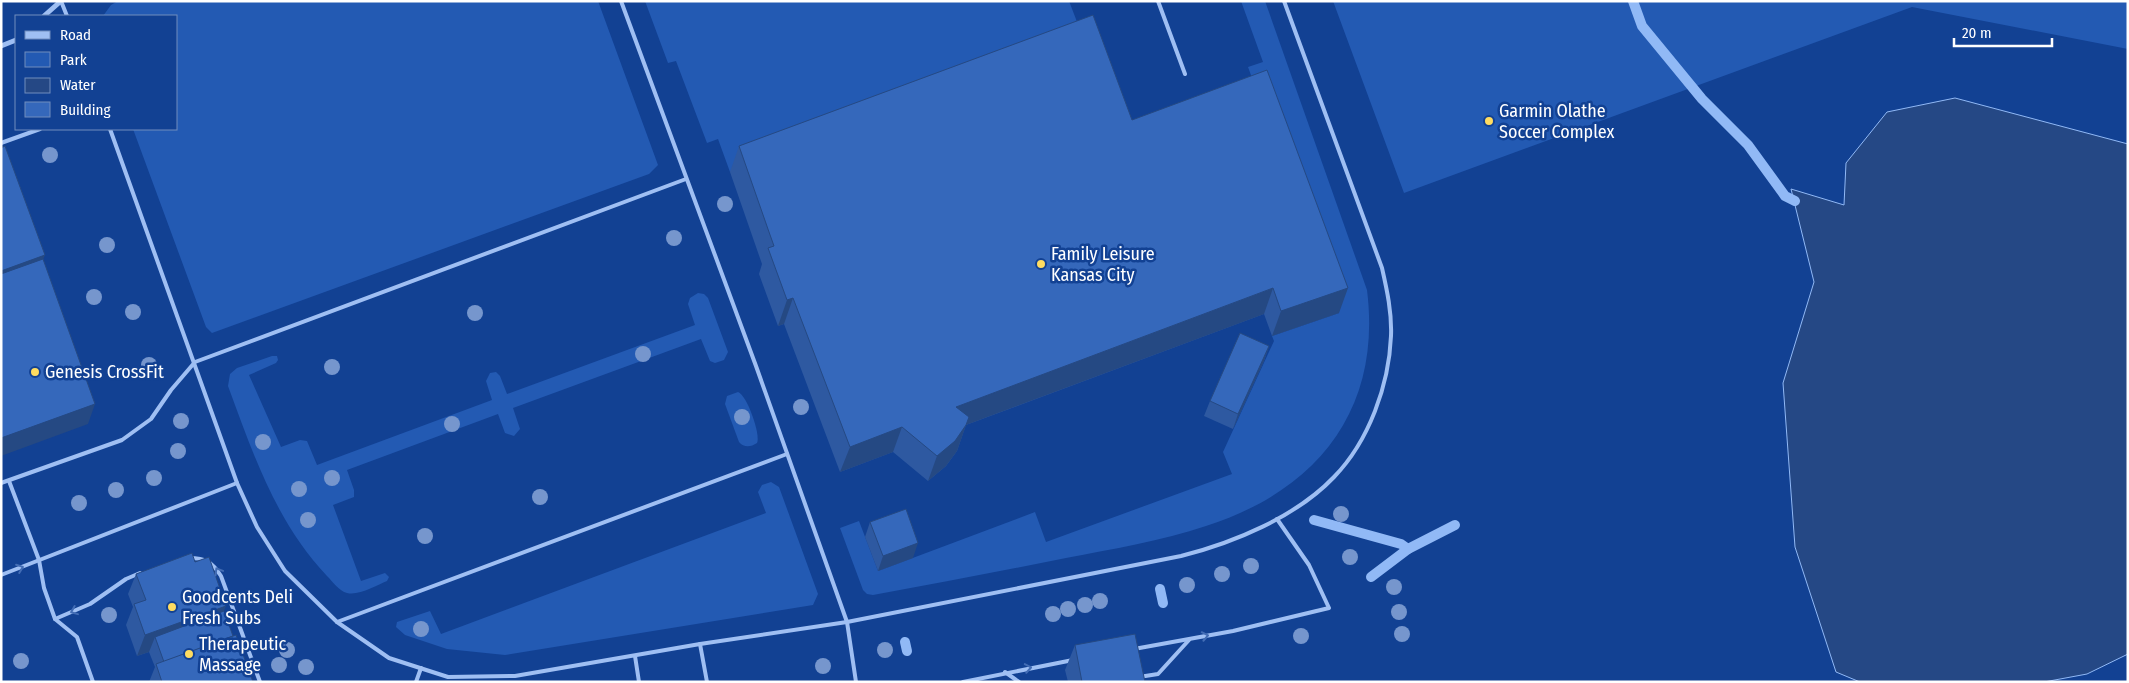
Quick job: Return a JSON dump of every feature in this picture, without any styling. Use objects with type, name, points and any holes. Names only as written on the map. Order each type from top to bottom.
[{"type":"street","points":[[45,15],[61,1]]},
{"type":"street","points":[[1,46],[15,40]]},
{"type":"lane","points":[[61,1],[67,15]]},
{"type":"lane","points":[[621,1],[847,622],[856,682]]},
{"type":"lane","points":[[1158,1],[1185,74]]},
{"type":"lane","points":[[110,130],[237,483],[257,527],[285,571],[337,622],[389,658],[448,677],[515,676],[700,644],[847,622],[1181,556],[1219,546],[1277,519],[1334,477],[1360,443],[1377,405],[1386,371],[1391,335],[1389,299],[1382,268],[1284,1]]},
{"type":"lane","points":[[1,143],[37,130]]},
{"type":"lane","points":[[1,483],[122,440],[152,419],[171,390],[195,362],[686,179]]},
{"type":"lane","points":[[337,622],[787,454]]},
{"type":"lane","points":[[9,480],[38,560],[44,588],[55,619],[77,636],[94,682]]},
{"type":"lane","points":[[1,575],[237,483]]},
{"type":"lane","points":[[1132,649],[1190,639],[1328,608],[1309,565],[1277,519]]},
{"type":"lane","points":[[181,558],[201,558],[212,562],[221,576],[260,682]]},
{"type":"lane","points":[[55,619],[90,604],[126,579],[144,572]]},
{"type":"lane","points":[[1132,678],[1158,674],[1190,639]]},
{"type":"lane","points":[[700,644],[706,682]]},
{"type":"lane","points":[[635,656],[639,682]]},
{"type":"lane","points":[[963,682],[1005,672],[1083,658]]},
{"type":"lane","points":[[416,682],[421,668]]},
{"type":"lane","points":[[1005,672],[1019,682]]},
{"type":"green space","points":[[118,1],[598,1],[658,165],[649,174],[212,333],[206,327],[133,130],[178,130],[178,15],[104,15],[111,5]]},
{"type":"green space","points":[[645,1],[1069,1],[1084,40],[730,172],[718,139],[707,143],[676,61],[668,63]]},
{"type":"green space","points":[[1241,1],[1265,1],[1367,290],[1369,333],[1364,372],[1352,407],[1334,439],[1310,467],[1281,491],[1246,510],[1206,526],[1119,548],[873,595],[867,594],[863,590],[840,528],[859,521],[878,571],[1035,512],[1046,542],[1232,474],[1223,452],[1274,341],[1272,336],[1339,313],[1248,67],[1263,62]]},
{"type":"green space","name":"Garmin Olathe Soccer Complex","points":[[1333,1],[2128,1],[2128,49],[1912,7],[1404,193]]},
{"type":"green space","points":[[698,293],[704,294],[708,298],[728,352],[724,360],[715,363],[710,361],[701,339],[513,408],[520,429],[514,436],[505,433],[498,414],[347,470],[354,490],[354,497],[333,505],[361,581],[385,573],[389,577],[387,581],[368,590],[352,594],[336,586],[309,555],[280,510],[257,462],[228,386],[230,374],[237,368],[277,356],[278,360],[276,363],[249,375],[281,447],[300,440],[307,441],[317,465],[492,400],[486,381],[490,373],[496,372],[500,376],[507,394],[695,325],[688,304],[690,298]]},
{"type":"green space","points":[[738,392],[749,407],[757,432],[757,443],[750,446],[745,446],[739,442],[725,404],[727,396]]},
{"type":"green space","points":[[771,482],[779,487],[818,594],[813,605],[505,655],[447,649],[405,635],[396,627],[397,622],[430,611],[441,634],[766,513],[758,492],[762,485]]},
{"type":"water","points":[[1955,98],[2128,144],[2128,654],[2087,674],[2044,682],[1860,682],[1836,672],[1795,547],[1783,383],[1814,282],[1791,189],[1844,205],[1846,163],[1887,112]]},
{"type":"building","name":"Family Leisure Kansas City","points":[[1093,15],[1132,120],[1267,70],[1348,288],[1281,311],[1273,288],[956,407],[969,417],[966,425],[955,441],[937,456],[902,427],[850,447],[793,298],[787,300],[768,248],[774,246],[739,146]]},
{"type":"building","points":[[5,146],[45,255],[1,271],[1,148]]},
{"type":"building","points":[[43,259],[95,404],[1,438],[1,274]]},
{"type":"building","points":[[1240,333],[1269,346],[1238,414],[1210,401]]},
{"type":"building","points":[[906,509],[918,543],[883,556],[870,522]]},
{"type":"building","name":"Goodcents Deli Fresh Subs","points":[[192,553],[195,562],[209,557],[226,606],[145,635],[134,604],[146,600],[136,574]]},
{"type":"building","points":[[224,611],[233,636],[164,662],[155,637]]},
{"type":"building","points":[[1135,634],[1145,682],[1082,682],[1075,645]]},
{"type":"building","points":[[236,635],[253,682],[162,682],[156,664]]},
{"type":"waterway","points":[[1633,1],[1642,26],[1702,99],[1748,145],[1785,196],[1795,201]]},
{"type":"waterway","points":[[1314,520],[1401,544],[1408,549]]},
{"type":"waterway","points":[[1371,577],[1408,549],[1455,525]]},
{"type":"waterway","points":[[1160,589],[1163,603]]},
{"type":"waterway","points":[[905,642],[907,651]]},
{"type":"place","name":"Garmin Olathe Soccer Complex","points":[[1489,121]]},
{"type":"place","name":"Family Leisure Kansas City","points":[[1041,264]]},
{"type":"place","name":"Genesis CrossFit","points":[[35,372]]},
{"type":"place","name":"Goodcents Deli Fresh Subs","points":[[172,607]]},
{"type":"place","name":"Therapeutic Massage","points":[[189,654]]}]
